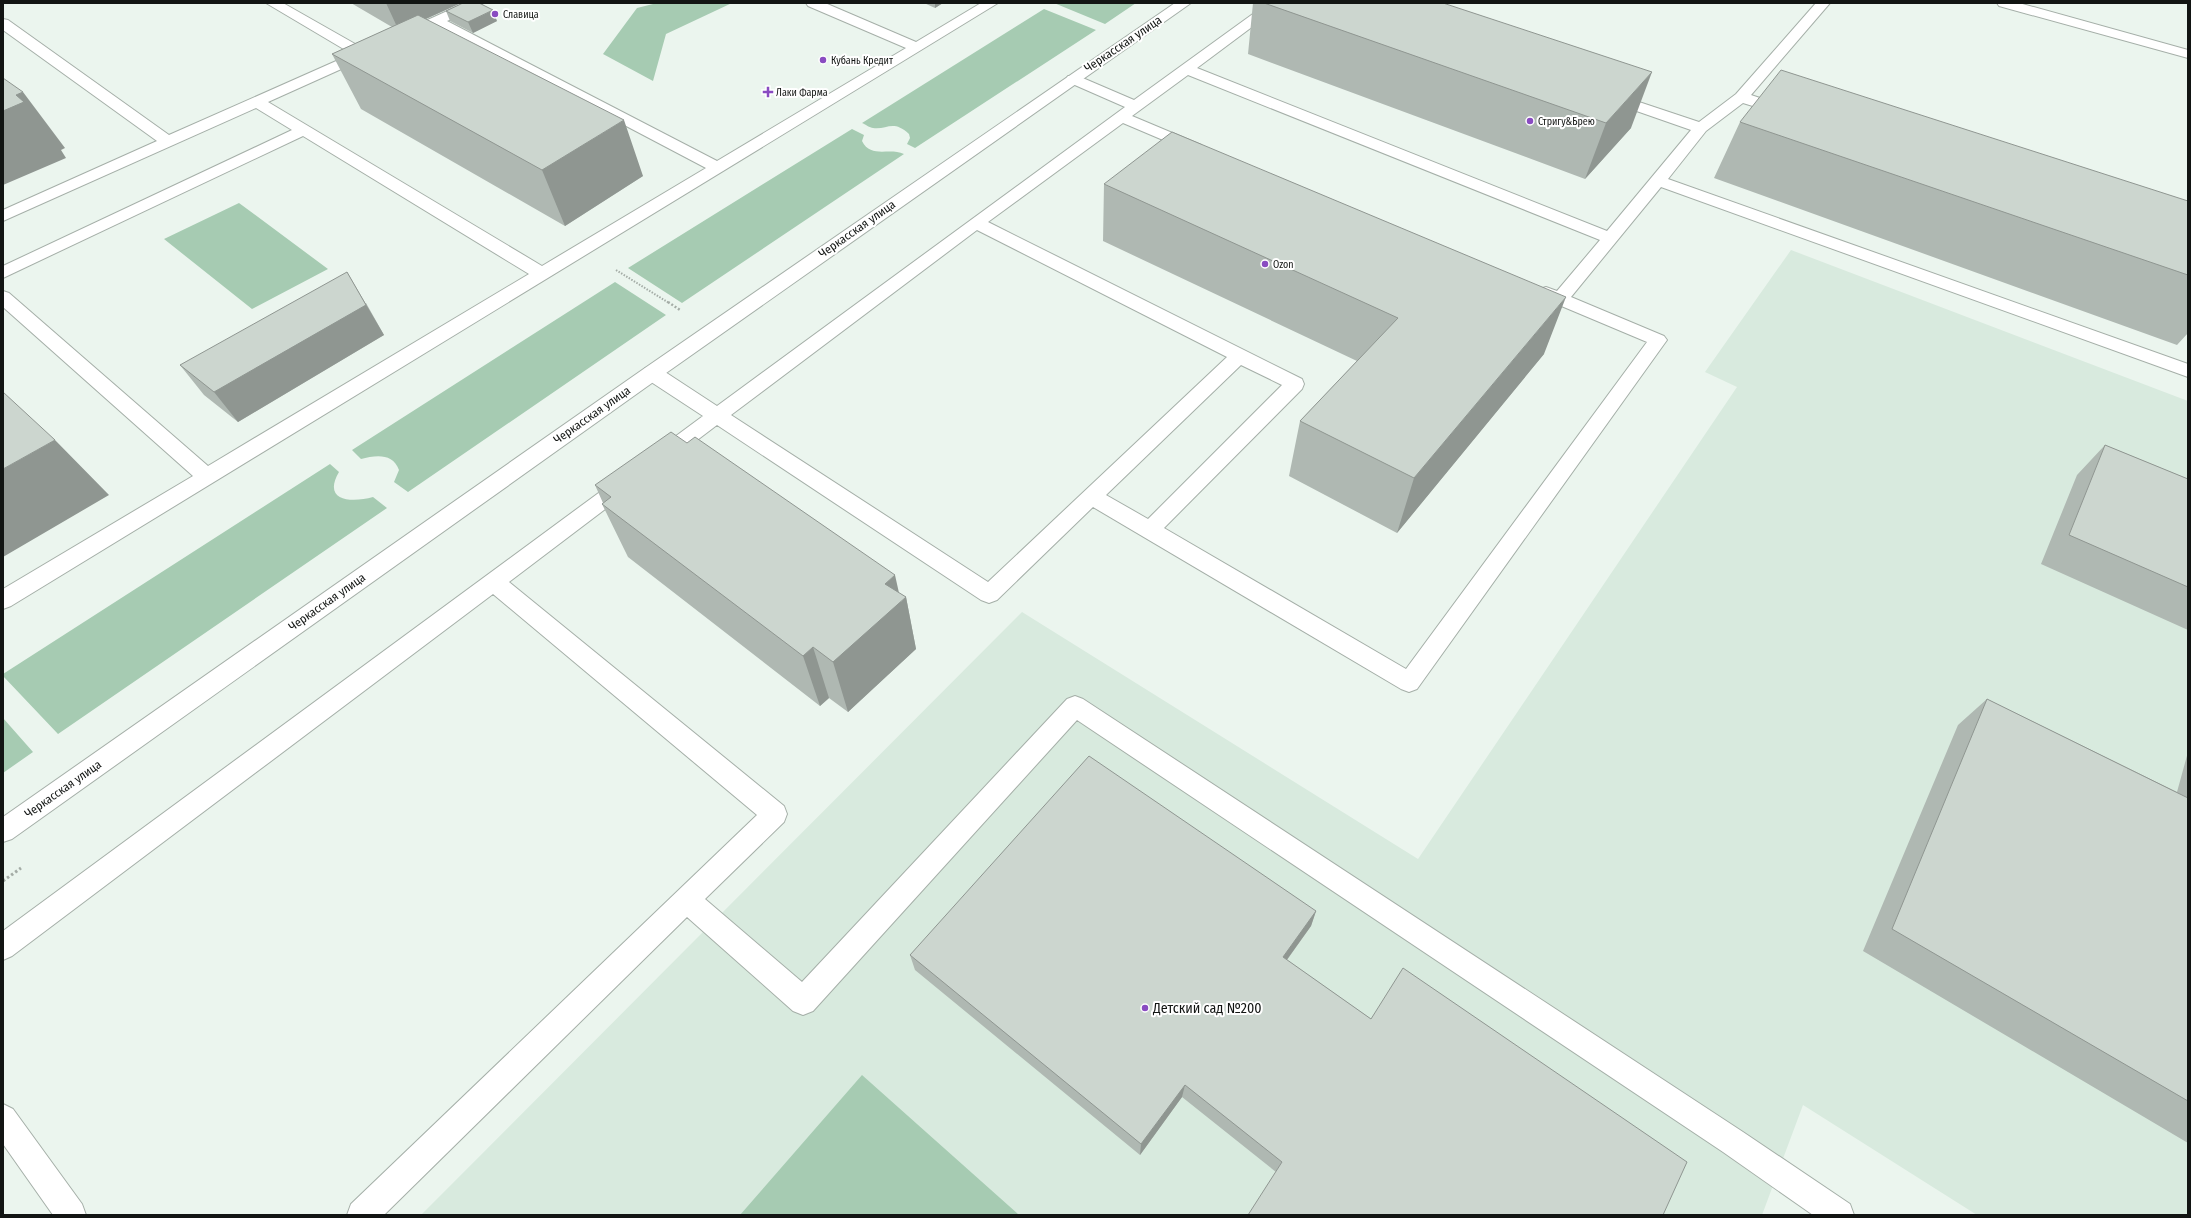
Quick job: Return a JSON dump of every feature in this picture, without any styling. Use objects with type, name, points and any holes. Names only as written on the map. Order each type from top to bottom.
[{"type":"street","points":[[273,3],[376,48]]},
{"type":"street","points":[[3,216],[476,3]]},
{"type":"street","points":[[813,3],[917,48]]},
{"type":"street","points":[[3,600],[991,3]]},
{"type":"street","name":"Черкасская улица","points":[[3,831],[652,373],[1184,3]]},
{"type":"street","points":[[3,947],[976,223],[1277,3]]},
{"type":"street","points":[[1560,299],[1701,128],[1741,97],[1823,3]]},
{"type":"street","points":[[2004,3],[2188,54]]},
{"type":"street","points":[[436,21],[718,168]]},
{"type":"street","points":[[3,23],[168,142]]},
{"type":"street","points":[[1187,69],[1610,238]]},
{"type":"street","points":[[1073,79],[1129,112],[1210,154]]},
{"type":"street","points":[[1595,92],[1701,128]]},
{"type":"street","points":[[1741,97],[1802,117]]},
{"type":"street","points":[[258,102],[542,274]]},
{"type":"street","points":[[3,273],[304,130]]},
{"type":"street","points":[[1658,181],[2188,371]]},
{"type":"street","points":[[976,223],[1295,384],[1150,530]]},
{"type":"street","points":[[1091,496],[1409,682],[1658,340],[1531,287]]},
{"type":"street","points":[[3,297],[207,477]]},
{"type":"street","points":[[652,373],[989,594],[1239,356]]},
{"type":"street","points":[[362,1215],[775,814],[493,581]]},
{"type":"street","points":[[687,900],[803,1001],[1075,706],[1733,1142],[1839,1215]]},
{"type":"street","points":[[3,1119],[71,1215]]},
{"type":"path","points":[[583,249],[684,312]]},
{"type":"shaded area","points":[[1791,250],[2188,401],[2188,1215],[1977,1215],[1803,1105],[1762,1215],[421,1215],[1022,612],[1418,859],[1737,387],[1705,372]]},
{"type":"green space","points":[[657,3],[732,3],[666,34],[653,81],[603,54],[637,8]]},
{"type":"green space","points":[[1054,3],[1136,3],[1105,24]]},
{"type":"green space","points":[[1044,9],[1096,30],[915,148],[907,144],[910,138],[909,134],[899,127],[890,126],[873,128],[862,123]]},
{"type":"green space","points":[[852,129],[864,135],[862,141],[870,150],[881,152],[898,152],[904,154],[682,303],[628,268]]},
{"type":"green space","points":[[239,203],[328,269],[252,309],[164,239]]},
{"type":"green space","points":[[615,282],[666,315],[408,492],[394,482],[399,470],[393,461],[388,458],[378,456],[361,459],[352,450]]},
{"type":"green space","points":[[330,464],[339,472],[334,489],[336,494],[341,498],[356,500],[373,497],[387,508],[58,734],[3,676],[3,674]]},
{"type":"green space","points":[[3,718],[33,752],[3,773]]},
{"type":"green space","points":[[862,1075],[1019,1215],[740,1215]]},
{"type":"building","points":[[463,3],[479,3],[493,10],[468,22],[446,11]]},
{"type":"building","points":[[1264,3],[1443,3],[1652,72],[1606,123]]},
{"type":"building","points":[[418,15],[624,120],[542,170],[332,54]]},
{"type":"building","points":[[1781,70],[2188,201],[2188,275],[1740,122]]},
{"type":"building","points":[[3,78],[23,92],[16,95],[24,102],[3,111]]},
{"type":"building","points":[[1172,132],[1566,297],[1414,478],[1300,421],[1398,318],[1104,184]]},
{"type":"building","points":[[347,272],[366,305],[214,392],[180,365]]},
{"type":"building","points":[[3,392],[55,440],[3,469]]},
{"type":"building","points":[[671,432],[687,443],[695,437],[895,575],[885,584],[906,597],[833,662],[813,647],[803,656],[602,504],[611,497],[595,485]]},
{"type":"building","points":[[2105,445],[2188,479],[2188,587],[2069,535]]},
{"type":"building","points":[[1987,699],[2188,798],[2188,1101],[1892,929]]},
{"type":"building","name":"Детский сад №200","points":[[1089,756],[1316,911],[1283,957],[1371,1019],[1403,968],[1687,1162],[1663,1215],[1248,1215],[1282,1162],[1185,1085],[1141,1144],[910,955]]},
{"type":"place","name":"Славица","points":[[495,14]]},
{"type":"place","name":"Кубань Кредит","points":[[823,60]]},
{"type":"place","name":"Лаки Фарма","points":[[768,92]]},
{"type":"place","name":"Стригу&Брею","points":[[1530,121]]},
{"type":"place","name":"Ozon","points":[[1265,264]]},
{"type":"place","name":"Детский сад №200","points":[[1145,1008]]}]
